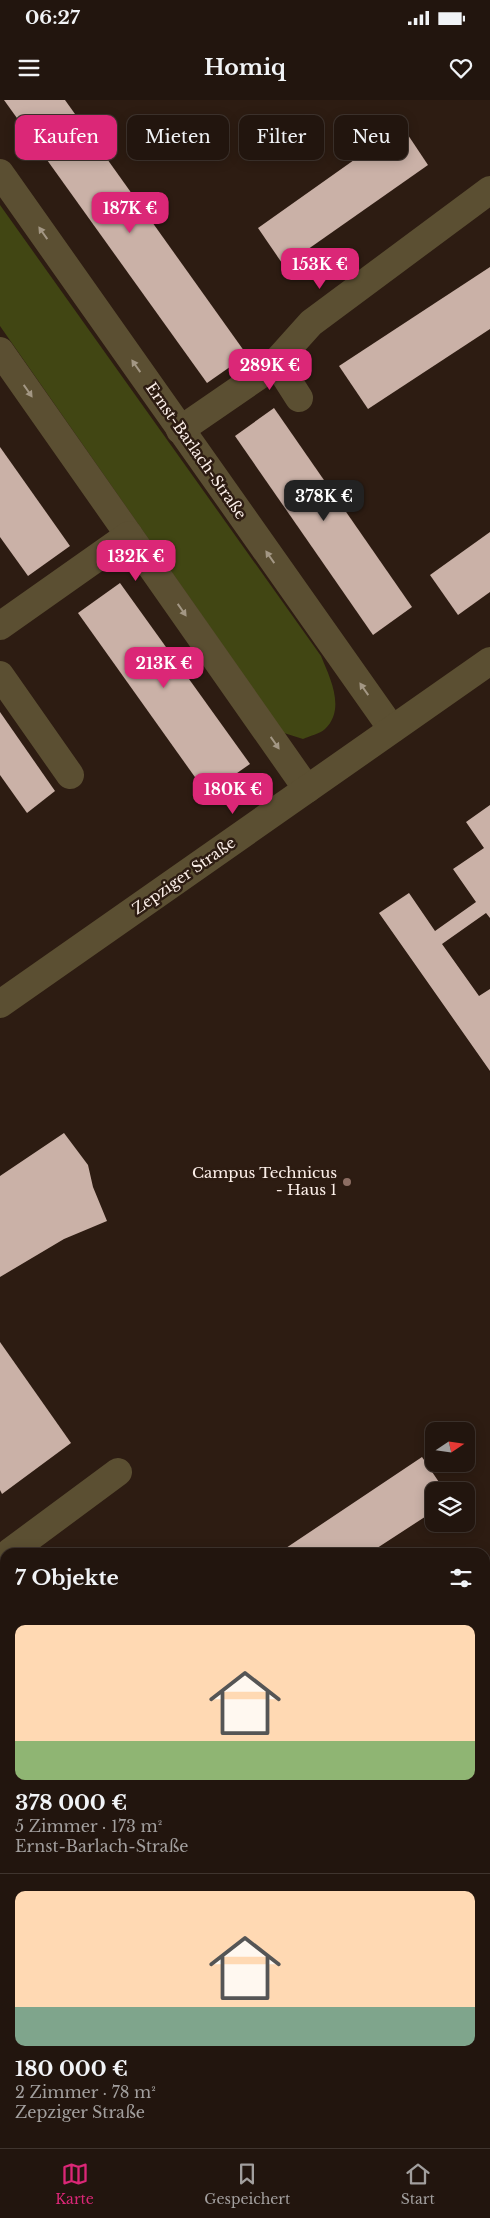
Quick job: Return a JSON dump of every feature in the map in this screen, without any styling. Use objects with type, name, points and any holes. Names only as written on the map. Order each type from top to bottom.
[{"type":"street","name":"Ernst-Barlach-Straße","points":[[0,173],[392,729]]},
{"type":"street","points":[[180,430],[276,362],[311,323],[490,190]]},
{"type":"street","points":[[0,351],[307,788]]},
{"type":"street","points":[[276,362],[299,398]]},
{"type":"street","points":[[0,626],[129,535]]},
{"type":"street","name":"Zepziger Straße","points":[[0,1004],[490,661]]},
{"type":"street","points":[[0,676],[70,775]]},
{"type":"street","points":[[15,1548],[118,1472]]},
{"type":"green space","points":[[0,205],[321,656],[332,683],[335,703],[331,721],[323,731],[303,739],[284,733],[0,326]]},
{"type":"building","points":[[4,100],[65,100],[76,115],[15,115]]},
{"type":"building","points":[[408,135],[428,165],[284,266],[258,228],[354,160],[408,160]]},
{"type":"building","points":[[47,160],[108,160],[247,355],[207,383]]},
{"type":"building","points":[[490,267],[490,329],[368,409],[339,366]]},
{"type":"building","points":[[274,408],[412,607],[373,635],[235,436]]},
{"type":"building","points":[[0,447],[70,546],[28,576],[0,537]]},
{"type":"building","points":[[490,532],[490,592],[458,615],[430,575]]},
{"type":"building","points":[[120,583],[250,764],[207,794],[78,613]]},
{"type":"building","points":[[0,712],[55,791],[27,813],[0,775]]},
{"type":"building","points":[[490,805],[490,918],[486,913],[442,944],[479,996],[490,989],[490,1071],[379,913],[409,893],[435,931],[476,902],[453,869],[484,848],[466,822]]},
{"type":"building","points":[[64,1133],[88,1165],[93,1187],[107,1221],[64,1239],[0,1277],[0,1176]]},
{"type":"building","points":[[0,1342],[71,1443],[2,1494],[0,1490]]},
{"type":"building","points":[[422,1457],[425,1461],[425,1472],[432,1472],[439,1482],[425,1482],[425,1517],[377,1548],[286,1548]]},
{"type":"place","name":"Campus Technicus - Haus 1","points":[[347,1182]]}]
